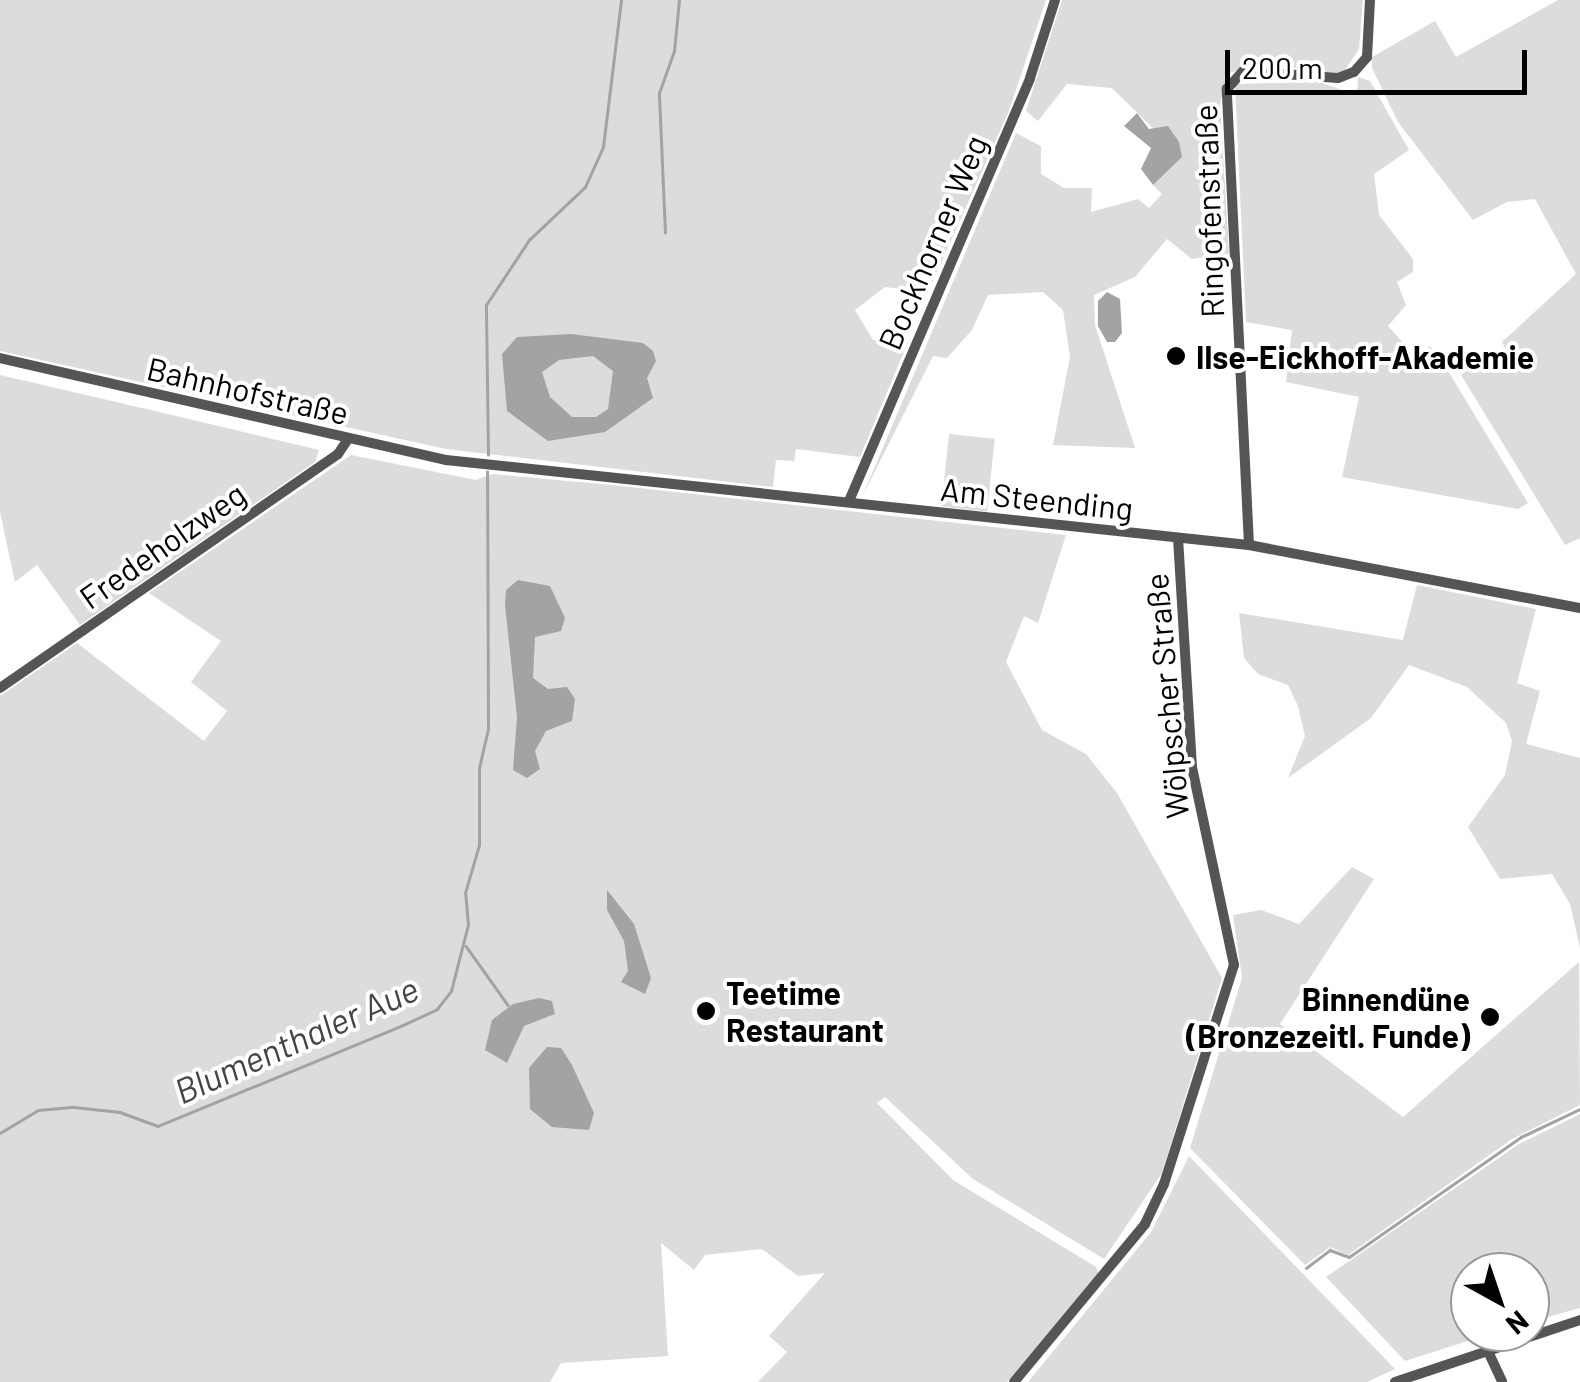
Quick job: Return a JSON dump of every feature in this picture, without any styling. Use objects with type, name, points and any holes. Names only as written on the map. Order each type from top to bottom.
[{"type":"street","name":"Bockhorner Weg","points":[[849,502],[1030,78],[1055,0]]},
{"type":"street","name":"Ringofenstraße","points":[[1249,545],[1227,89],[1243,71],[1338,78],[1354,72],[1366,57],[1370,0]]},
{"type":"street","name":"Bahnhofstraße","points":[[0,358],[348,439],[485,464]]},
{"type":"street","name":"Fredeholzweg","points":[[0,688],[338,454],[348,439]]},
{"type":"street","name":"Am Steending","points":[[485,464],[1249,545],[1580,608]]},
{"type":"street","name":"Wölpscher Straße","points":[[1014,1382],[1144,1224],[1164,1184],[1234,965],[1230,925],[1198,819],[1178,538]]},
{"type":"street","points":[[1550,1329],[1580,1320]]},
{"type":"street","points":[[1395,1382],[1473,1352]]},
{"type":"street","points":[[1488,1352],[1502,1382]]},
{"type":"shaded area","points":[[0,0],[1046,0],[1009,111],[928,292],[885,287],[855,310],[873,340],[908,342],[860,457],[796,449],[794,461],[776,460],[773,487],[446,449],[0,351]]},
{"type":"shaded area","points":[[1062,0],[1363,0],[1359,49],[1345,70],[1332,74],[1267,63],[1229,73],[1220,103],[1229,254],[1192,259],[1167,239],[1135,277],[1094,295],[1095,325],[1135,448],[1053,445],[1070,357],[1063,310],[1043,292],[988,295],[972,330],[947,358],[933,356],[862,497],[1016,133],[1041,146],[1041,174],[1064,188],[1092,188],[1091,212],[1138,199],[1149,208],[1162,194],[1153,185],[1182,157],[1112,88],[1067,84],[1038,121],[1026,111]]},
{"type":"shaded area","points":[[1558,0],[1580,0],[1580,538],[1565,545],[1461,375],[1479,361],[1495,373],[1513,364],[1502,342],[1576,274],[1535,199],[1507,202],[1473,220],[1398,122],[1372,68],[1372,57],[1435,21],[1456,57]]},
{"type":"shaded area","points":[[1358,77],[1370,81],[1409,150],[1374,174],[1379,215],[1413,259],[1413,272],[1397,282],[1406,305],[1388,326],[1414,355],[1430,346],[1445,366],[1528,503],[1518,509],[1342,477],[1359,397],[1286,382],[1292,330],[1246,322],[1235,84],[1319,82],[1357,95]]},
{"type":"shaded area","points":[[1137,113],[1149,129],[1168,126],[1179,142],[1182,157],[1153,185],[1141,169],[1151,148],[1124,126]]},
{"type":"shaded area","points":[[1107,292],[1120,299],[1122,333],[1115,342],[1107,342],[1098,326],[1098,301]]},
{"type":"shaded area","points":[[571,334],[643,343],[653,351],[656,361],[647,378],[653,398],[605,432],[548,441],[507,411],[502,354],[517,337]],"holes":[[[593,356],[613,371],[608,409],[596,417],[572,417],[550,397],[542,372],[559,360]]]},
{"type":"shaded area","points":[[0,375],[319,450],[315,462],[80,625],[37,565],[15,582],[0,512]]},
{"type":"shaded area","points":[[949,434],[995,439],[987,511],[941,507]]},
{"type":"shaded area","points":[[351,455],[476,480],[493,474],[612,485],[1066,535],[1038,623],[1024,616],[1006,662],[1042,730],[1086,754],[1117,793],[1222,978],[1162,1173],[1104,1259],[973,1179],[885,1097],[877,1103],[953,1180],[1096,1267],[1099,1275],[1007,1382],[758,1382],[787,1352],[769,1336],[825,1273],[798,1276],[762,1249],[705,1255],[694,1270],[661,1243],[668,1356],[561,1363],[550,1382],[0,1382],[0,696],[77,643],[204,741],[227,711],[191,682],[221,641],[149,593]]},
{"type":"shaded area","points":[[518,580],[550,586],[565,618],[561,631],[535,637],[533,678],[548,689],[567,687],[575,699],[572,721],[546,731],[535,751],[540,769],[527,778],[513,770],[517,717],[505,605],[506,590]]},
{"type":"shaded area","points":[[1417,585],[1536,609],[1517,683],[1540,691],[1526,744],[1580,758],[1580,948],[1570,904],[1552,874],[1500,879],[1468,827],[1505,775],[1512,741],[1506,723],[1467,687],[1409,665],[1371,718],[1288,778],[1305,736],[1298,706],[1288,685],[1258,674],[1244,658],[1239,613],[1403,640]]},
{"type":"shaded area","points":[[1352,867],[1374,879],[1280,1024],[1403,1117],[1579,962],[1580,1105],[1512,1139],[1348,1255],[1330,1247],[1305,1265],[1190,1148],[1242,978],[1233,915],[1261,910],[1299,924]]},
{"type":"shaded area","points":[[607,890],[634,924],[651,978],[645,994],[621,982],[628,971],[624,941],[607,910]]},
{"type":"shaded area","points":[[539,998],[552,1001],[555,1014],[524,1026],[507,1063],[485,1050],[492,1020],[513,1004]]},
{"type":"shaded area","points":[[547,1047],[561,1048],[572,1065],[594,1113],[589,1130],[552,1127],[530,1109],[529,1068]]},
{"type":"shaded area","points":[[1580,1114],[1580,1308],[1550,1316],[1550,1252],[1450,1252],[1450,1347],[1405,1361],[1326,1277],[1519,1144]]},
{"type":"shaded area","points":[[1189,1156],[1395,1369],[1367,1382],[1028,1382],[1151,1232]]},
{"type":"waterway","name":"Blumenthaler Aue","points":[[488,455],[486,305],[529,240],[585,187],[603,147],[621,0]]},
{"type":"waterway","points":[[665,233],[659,93],[674,51],[679,0]]},
{"type":"waterway","name":"Blumenthaler Aue","points":[[0,1133],[38,1110],[74,1107],[120,1112],[158,1126],[401,1026],[437,1009],[451,991],[468,925],[465,893],[479,845],[479,768],[488,729],[487,472]]},
{"type":"waterway","points":[[466,946],[508,1005]]},
{"type":"waterway","points":[[1306,1268],[1330,1250],[1349,1257],[1521,1137],[1580,1109]]},
{"type":"place","name":"Ilse-Eickhoff-Akademie","points":[[1176,356]]},
{"type":"place","name":"Teetime Restaurant","points":[[706,1011]]},
{"type":"place","name":"Binnendüne (Bronzezeitl. Funde)","points":[[1490,1017]]}]
